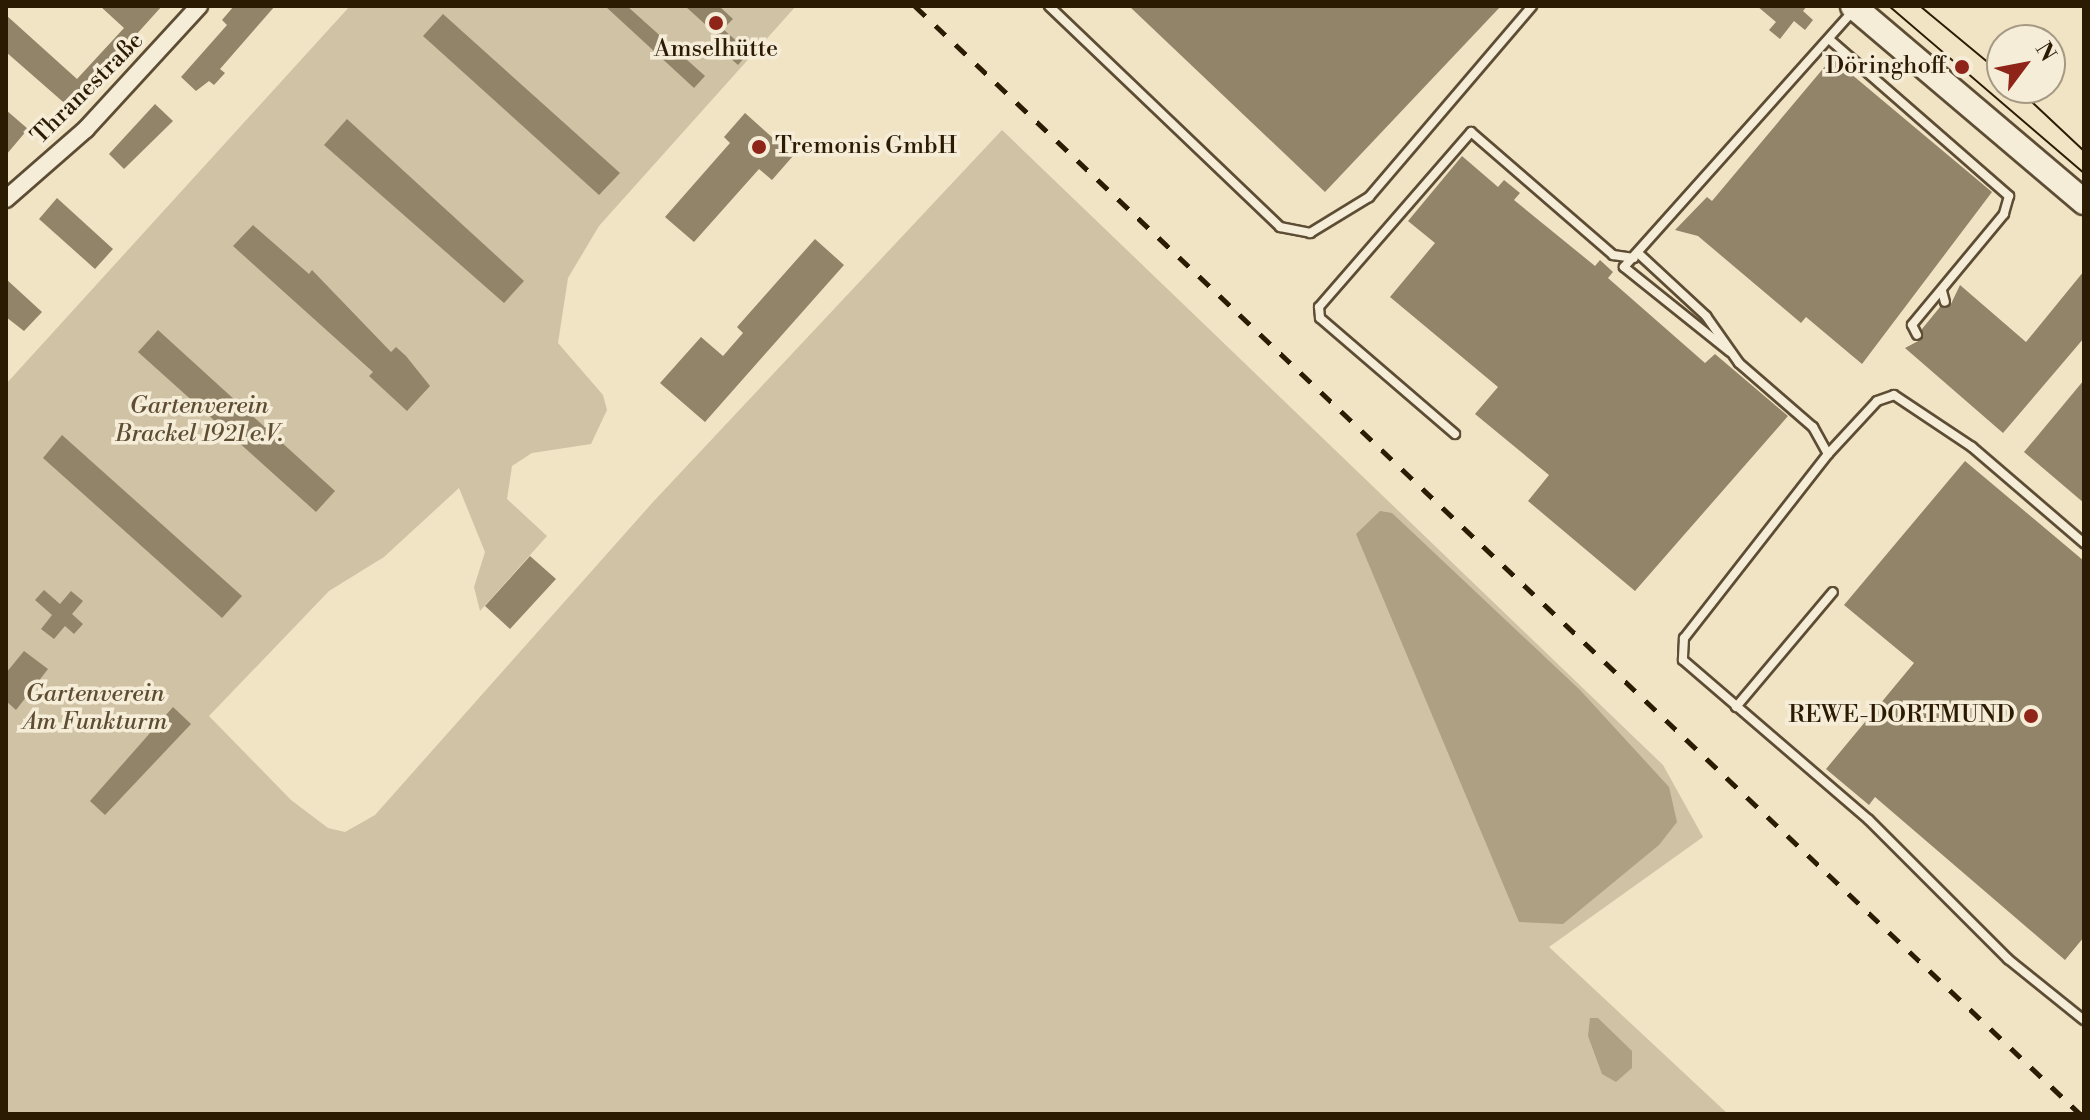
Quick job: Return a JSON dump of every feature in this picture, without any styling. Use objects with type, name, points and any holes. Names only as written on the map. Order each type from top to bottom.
[{"type":"main road","points":[[1854,7],[2084,202]]},
{"type":"street","name":"Thranestraße","points":[[6,199],[86,129],[199,6]]},
{"type":"lane","points":[[1049,6],[1280,227],[1310,233],[1369,197],[1532,6]]},
{"type":"lane","points":[[1828,454],[1813,427],[1730,352],[1624,267],[1829,39],[1854,7]]},
{"type":"lane","points":[[1829,39],[2006,189],[2004,214],[1912,325],[1917,335]]},
{"type":"lane","points":[[1455,434],[1320,318],[1319,307],[1471,132],[1613,255],[1636,256],[1706,316],[1730,352]]},
{"type":"lane","points":[[1942,291],[1945,302]]},
{"type":"lane","points":[[2084,543],[1962,439],[1894,395],[1877,401],[1828,454],[1684,638],[1683,660],[1869,820],[1996,949],[2084,1020]]},
{"type":"lane","points":[[1736,707],[1833,592]]},
{"type":"green space","points":[[350,6],[796,6],[599,226],[568,278],[558,343],[603,395],[607,410],[591,444],[532,453],[512,466],[507,499],[547,536],[480,611],[474,587],[485,552],[459,488],[384,557],[329,591],[209,716],[291,800],[328,828],[345,832],[375,815],[653,502],[1002,130],[1663,765],[1703,837],[1549,947],[1728,1114],[6,1114],[6,384]]},
{"type":"shaded area","points":[[1380,511],[1392,513],[1580,690],[1669,787],[1677,822],[1659,845],[1563,924],[1519,922],[1356,534]]},
{"type":"shaded area","points":[[1590,1018],[1598,1018],[1632,1051],[1632,1068],[1616,1082],[1602,1074],[1588,1036]]},
{"type":"building","points":[[100,6],[162,6],[70,108],[6,52],[6,15],[77,79],[124,28]]},
{"type":"building","points":[[234,6],[275,6],[220,69],[225,73],[214,85],[209,81],[196,91],[181,77],[227,25],[222,20]]},
{"type":"building","points":[[605,6],[627,6],[705,76],[694,88]]},
{"type":"building","name":"Amselhütte","points":[[685,6],[719,6],[733,19],[717,35]]},
{"type":"building","points":[[1129,6],[1501,6],[1325,192]]},
{"type":"building","points":[[1757,6],[1807,6],[1803,11],[1813,20],[1805,30],[1794,21],[1780,39],[1769,30],[1776,22]]},
{"type":"building","points":[[443,14],[620,173],[599,195],[423,36]]},
{"type":"building","points":[[723,29],[749,52],[738,65],[711,41]]},
{"type":"building","points":[[1832,58],[1992,192],[1862,364],[1806,317],[1801,323],[1698,236],[1675,230],[1707,197],[1712,201]]},
{"type":"building","points":[[155,104],[173,121],[124,169],[109,154]]},
{"type":"building","points":[[6,110],[28,129],[6,155]]},
{"type":"building","points":[[745,113],[793,156],[772,180],[759,169],[694,242],[665,217],[730,143],[724,137]]},
{"type":"building","points":[[347,119],[524,281],[504,303],[324,145]]},
{"type":"building","points":[[1462,156],[1498,187],[1504,180],[1520,193],[1514,200],[1595,266],[1600,260],[1613,272],[1608,278],[1705,363],[1715,354],[1788,416],[1635,591],[1528,501],[1549,475],[1475,414],[1498,387],[1390,297],[1435,243],[1408,221]]},
{"type":"building","points":[[57,198],[113,249],[95,269],[39,219]]},
{"type":"building","points":[[253,225],[309,274],[312,270],[391,352],[396,347],[406,356],[430,386],[407,411],[369,376],[373,372],[233,246]]},
{"type":"building","points":[[815,239],[844,265],[705,422],[660,383],[701,337],[723,356],[743,333],[737,327]]},
{"type":"building","points":[[2084,271],[2084,338],[2003,433],[1905,348],[1922,339],[1922,329],[1940,307],[1950,306],[1960,285],[2026,342]]},
{"type":"building","points":[[6,279],[42,312],[24,331],[6,317]]},
{"type":"building","points":[[158,330],[335,491],[316,512],[138,352]]},
{"type":"building","points":[[2084,380],[2084,503],[2024,452]]},
{"type":"building","points":[[62,435],[242,596],[222,618],[43,458]]},
{"type":"building","name":"REWE-DORTMUND","points":[[1965,461],[2084,561],[2084,937],[2065,960],[1875,797],[1869,805],[1826,769],[1914,663],[1844,605]]},
{"type":"building","points":[[530,556],[556,579],[510,629],[485,606]]},
{"type":"building","points":[[44,590],[60,604],[71,591],[83,601],[72,614],[83,624],[74,634],[65,626],[54,639],[41,629],[52,615],[35,600]]},
{"type":"building","points":[[24,651],[48,669],[16,710],[6,701],[6,673]]},
{"type":"building","points":[[173,707],[191,724],[105,815],[90,801]]},
{"type":"tram line","points":[[1889,6],[2084,173]]},
{"type":"tram line","points":[[1920,6],[1986,61]]},
{"type":"tram line","points":[[2034,104],[2084,151]]},
{"type":"railway","points":[[915,6],[2080,1114]]},
{"type":"place","name":"Amselhütte","points":[[716,23]]},
{"type":"place","name":"Döringhoff","points":[[1962,67]]},
{"type":"place","name":"Tremonis GmbH","points":[[759,147]]},
{"type":"place","name":"REWE-DORTMUND","points":[[2031,716]]},
{"type":"park label","name":"Gartenverein Brackel 1921 e.V.","points":[[199,421]]},
{"type":"park label","name":"Gartenverein Am Funkturm","points":[[95,709]]}]
